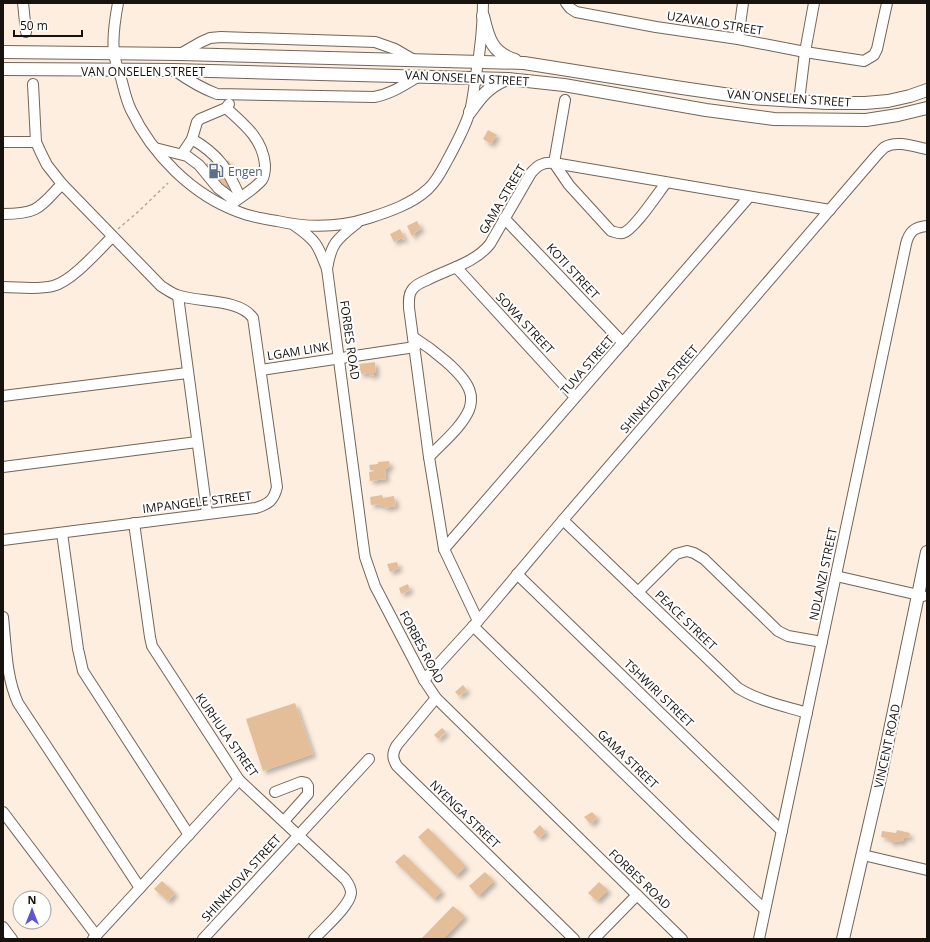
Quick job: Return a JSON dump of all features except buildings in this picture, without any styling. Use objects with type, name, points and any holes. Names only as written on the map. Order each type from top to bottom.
[{"type":"main road","points":[[483,16],[486,31],[494,47],[505,56],[524,63]]},
{"type":"main road","name":"VAN ONSELEN STREET","points":[[3,52],[180,54],[524,63],[720,94],[751,98],[826,103],[865,103],[888,101],[927,90]]},
{"type":"main road","name":"VAN ONSELEN STREET","points":[[3,69],[174,70],[508,79],[564,85],[706,110],[774,119],[866,120],[898,115],[927,108]]},
{"type":"main road","points":[[470,112],[484,93],[491,87],[508,79]]},
{"type":"main road","name":"VINCENT ROAD","points":[[843,939],[865,855],[921,595],[927,552]]},
{"type":"main road","name":"VINCENT ROAD","points":[[921,595],[927,576]]},
{"type":"main road","name":"VINCENT ROAD","points":[[852,939],[865,855]]},
{"type":"street","points":[[23,3],[26,32]]},
{"type":"street","points":[[118,3],[115,23],[114,54],[130,108],[142,130],[155,148],[189,183],[205,195],[234,202]]},
{"type":"street","points":[[155,148],[187,156],[199,165],[218,188],[253,216],[294,225],[323,227],[336,226],[360,221],[406,203],[418,197],[429,188],[441,173],[470,112],[478,62],[483,3]]},
{"type":"street","name":"UZAVALO STREET","points":[[566,3],[576,12],[656,27],[738,39],[805,52],[864,61],[874,55],[877,49],[887,3]]},
{"type":"street","points":[[738,39],[743,3]]},
{"type":"street","points":[[799,101],[805,52],[814,3]]},
{"type":"street","points":[[180,54],[210,38],[239,37],[375,42],[395,49],[415,60]]},
{"type":"street","points":[[174,70],[191,82],[217,94],[374,97],[394,92],[419,76]]},
{"type":"street","points":[[33,84],[36,142],[47,164],[62,184],[111,236],[161,286],[178,296],[187,373],[207,513]]},
{"type":"street","points":[[182,154],[192,140],[197,122],[200,119],[226,108],[229,103],[230,94]]},
{"type":"street","points":[[564,100],[554,163],[569,184],[611,231],[624,233],[630,229],[666,183]]},
{"type":"street","points":[[226,108],[250,130],[260,144],[264,161],[263,178],[234,202]]},
{"type":"street","points":[[192,140],[217,156],[230,174],[234,202]]},
{"type":"street","points":[[3,142],[36,142]]},
{"type":"street","name":"SHINKHOVA STREET","points":[[424,680],[476,623],[885,147],[897,144],[927,149]]},
{"type":"street","name":"GAMA STREET","points":[[765,910],[690,839],[476,623],[444,550],[429,457],[409,299],[411,290],[418,285],[456,267],[485,250],[490,244],[531,173],[540,165],[548,163],[830,210]]},
{"type":"street","points":[[3,214],[33,211],[43,204],[62,184]]},
{"type":"street","name":"TUVA STREET","points":[[444,550],[749,197]]},
{"type":"street","name":"KOTI STREET","points":[[504,218],[623,343]]},
{"type":"street","name":"FORBES ROAD","points":[[327,269],[330,254],[335,243],[360,221]]},
{"type":"street","name":"FORBES ROAD","points":[[294,225],[314,240],[327,269],[365,557],[375,586],[424,680],[436,698],[682,939]]},
{"type":"street","name":"NDLANZI STREET","points":[[759,939],[908,235],[915,229],[927,226]]},
{"type":"street","points":[[3,287],[38,288],[61,283],[70,277],[111,236]]},
{"type":"street","name":"SOWA STREET","points":[[456,267],[575,397]]},
{"type":"street","name":"IMPANGELE STREET","points":[[3,540],[256,508],[266,505],[272,501],[277,487],[276,477],[253,318],[249,312],[231,305],[178,296]]},
{"type":"street","points":[[414,342],[435,352],[452,366],[467,384],[470,392],[470,409],[460,424],[429,457]]},
{"type":"street","name":"LGAM LINK","points":[[261,370],[339,357],[414,342]]},
{"type":"street","points":[[3,396],[187,373]]},
{"type":"street","points":[[3,467],[197,442]]},
{"type":"street","name":"PEACE STREET","points":[[563,520],[738,688],[760,699],[807,713]]},
{"type":"street","name":"KURHULA STREET","points":[[134,523],[152,646],[239,780],[345,879],[350,887],[351,893],[346,905],[314,939]]},
{"type":"street","points":[[62,533],[78,649],[83,671],[189,835]]},
{"type":"street","points":[[638,592],[676,554],[687,551],[704,559],[778,631],[788,636],[822,642]]},
{"type":"street","name":"TSHWIRI STREET","points":[[517,574],[782,831]]},
{"type":"street","points":[[836,576],[921,595]]},
{"type":"street","points":[[3,617],[11,681],[18,703],[140,888]]},
{"type":"street","name":"NYENGA STREET","points":[[436,698],[393,751],[394,761],[574,939]]},
{"type":"street","name":"SHINKHOVA STREET","points":[[203,939],[369,759]]},
{"type":"street","points":[[3,812],[95,937],[239,780]]},
{"type":"street","points":[[275,792],[301,782],[306,782],[308,786],[308,794],[284,821]]},
{"type":"street","points":[[865,855],[927,870]]},
{"type":"street","points":[[594,939],[637,895]]},
{"type":"street","points":[[3,927],[12,939]]},
{"type":"path","points":[[111,236],[168,183]]},
{"type":"place","name":"Engen","points":[[216,171]]}]
